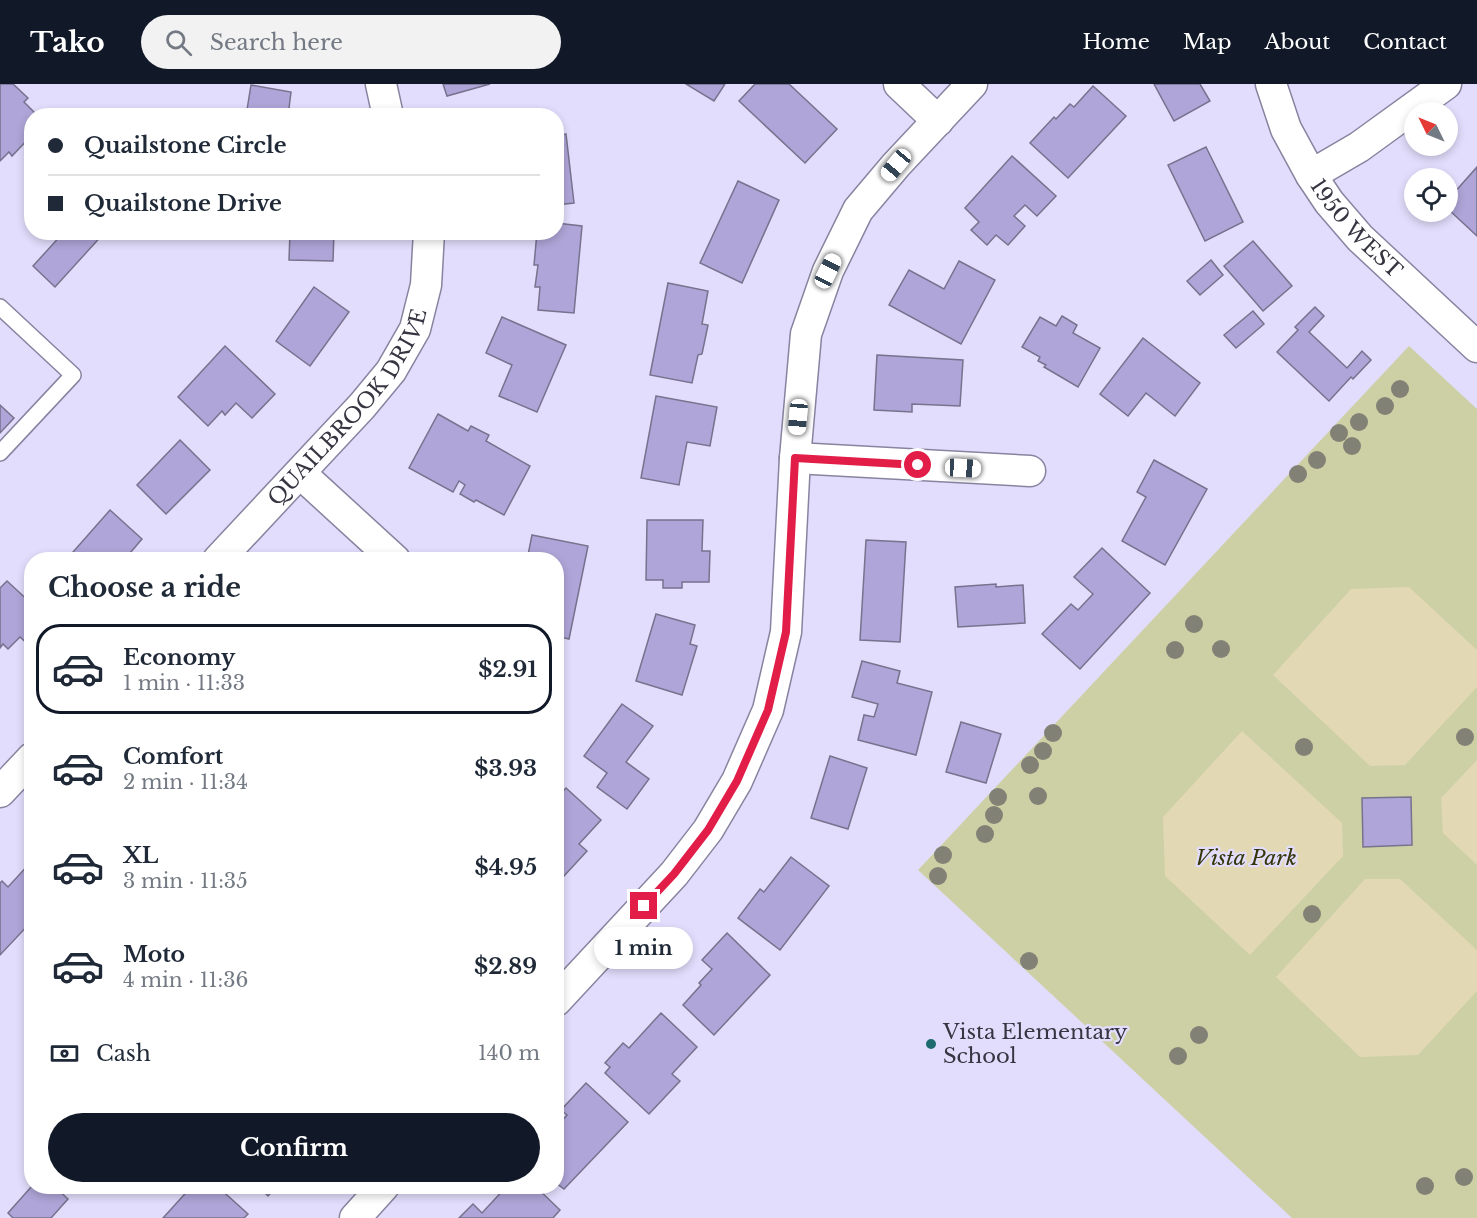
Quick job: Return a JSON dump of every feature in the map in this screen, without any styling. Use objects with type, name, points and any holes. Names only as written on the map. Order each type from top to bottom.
[{"type":"street","points":[[381,84],[386,108]]},
{"type":"street","points":[[898,84],[938,121]]},
{"type":"street","points":[[564,992],[674,874],[708,830],[737,781],[768,710],[786,632],[795,458],[806,334],[828,271],[858,210],[896,165],[972,84]]},
{"type":"street","name":"1950 WEST","points":[[1271,84],[1286,129],[1311,175],[1329,202],[1360,238],[1477,346]]},
{"type":"street","points":[[1311,175],[1359,147],[1446,84]]},
{"type":"street","name":"QUAILBROOK DRIVE","points":[[226,552],[391,372],[416,329],[426,285],[429,240]]},
{"type":"street","points":[[795,458],[1030,471]]},
{"type":"street","points":[[300,473],[386,552]]},
{"type":"street","points":[[0,792],[24,766]]},
{"type":"street","points":[[355,1218],[377,1194]]},
{"type":"lane","points":[[0,307],[73,375],[0,453]]},
{"type":"green space","name":"Vista Park","points":[[1409,346],[1477,409],[1477,1218],[1292,1218],[918,870]]},
{"type":"sand","points":[[1409,587],[1477,650],[1477,687],[1405,765],[1370,766],[1273,675],[1351,589]]},
{"type":"sand","points":[[1242,731],[1342,823],[1343,856],[1250,955],[1165,876],[1163,817]]},
{"type":"sand","points":[[1477,760],[1477,865],[1443,833],[1441,798]]},
{"type":"sand","points":[[1365,879],[1400,879],[1477,950],[1477,991],[1418,1055],[1360,1057],[1276,977]]},
{"type":"building","points":[[0,84],[13,84],[28,98],[24,102],[30,108],[24,108],[24,143],[12,156],[9,152],[0,161]]},
{"type":"building","points":[[443,84],[490,84],[447,96]]},
{"type":"building","points":[[686,84],[725,84],[714,101]]},
{"type":"building","points":[[755,84],[789,84],[837,129],[805,163],[739,101]]},
{"type":"building","points":[[1154,84],[1200,84],[1210,101],[1174,121]]},
{"type":"building","points":[[251,85],[291,92],[289,108],[247,108]]},
{"type":"building","points":[[1093,86],[1126,116],[1068,178],[1030,143],[1054,117],[1056,119],[1070,104],[1074,107]]},
{"type":"building","points":[[564,134],[566,134],[574,203],[564,204]]},
{"type":"building","points":[[1206,147],[1243,222],[1205,241],[1168,165]]},
{"type":"building","points":[[1012,156],[1056,196],[1037,216],[1025,205],[1014,216],[1025,226],[1008,245],[996,235],[987,245],[971,230],[979,222],[965,208]]},
{"type":"building","points":[[1477,167],[1477,236],[1458,218],[1458,188]]},
{"type":"building","points":[[738,181],[779,200],[742,283],[700,263]]},
{"type":"building","points":[[564,224],[582,226],[574,313],[538,310],[540,287],[535,287],[538,265],[534,265],[536,240],[564,240]]},
{"type":"building","points":[[57,240],[98,240],[55,287],[33,266]]},
{"type":"building","points":[[290,240],[334,240],[333,261],[289,260]]},
{"type":"building","points":[[1253,241],[1292,286],[1263,311],[1224,266]]},
{"type":"building","points":[[1211,260],[1223,275],[1200,295],[1187,281]]},
{"type":"building","points":[[959,261],[995,280],[961,344],[889,305],[909,270],[944,289]]},
{"type":"building","points":[[668,283],[708,291],[702,324],[708,325],[702,354],[698,355],[692,383],[650,375]]},
{"type":"building","points":[[314,287],[349,312],[310,366],[276,341]]},
{"type":"building","points":[[1315,307],[1324,316],[1309,332],[1347,368],[1362,351],[1371,360],[1353,379],[1351,377],[1329,401],[1277,352],[1298,330],[1295,327]]},
{"type":"building","points":[[1253,311],[1264,324],[1236,348],[1224,335]]},
{"type":"building","points":[[1062,316],[1077,325],[1073,333],[1100,348],[1078,387],[1044,367],[1046,365],[1038,361],[1040,357],[1022,347],[1040,317],[1056,326]]},
{"type":"building","points":[[502,317],[566,345],[537,412],[499,396],[512,365],[486,353]]},
{"type":"building","points":[[1143,338],[1200,383],[1175,416],[1146,393],[1128,416],[1100,394]]},
{"type":"building","points":[[225,346],[275,394],[252,418],[236,403],[225,415],[222,411],[208,426],[178,397]]},
{"type":"building","points":[[877,355],[963,360],[960,406],[912,404],[912,412],[874,410]]},
{"type":"building","points":[[656,396],[717,407],[710,446],[687,442],[679,485],[641,478]]},
{"type":"building","points":[[0,405],[14,418],[0,433]]},
{"type":"building","points":[[438,414],[468,431],[471,426],[489,435],[486,441],[530,466],[504,515],[460,494],[465,485],[459,481],[453,492],[409,468]]},
{"type":"building","points":[[180,440],[210,470],[166,514],[137,485]]},
{"type":"building","points":[[1154,460],[1207,489],[1165,565],[1122,541],[1146,497],[1137,492]]},
{"type":"building","points":[[110,510],[142,539],[131,552],[73,552]]},
{"type":"building","points":[[647,520],[703,520],[702,551],[710,551],[709,582],[682,582],[682,588],[663,588],[663,580],[646,580]]},
{"type":"building","points":[[532,535],[588,546],[569,639],[564,638],[564,552],[529,552]]},
{"type":"building","points":[[866,540],[906,542],[900,642],[860,640]]},
{"type":"building","points":[[1102,548],[1150,593],[1080,669],[1042,634],[1071,604],[1078,610],[1093,594],[1074,577]]},
{"type":"building","points":[[7,581],[24,597],[24,641],[20,637],[8,649],[3,644],[0,648],[0,588]]},
{"type":"building","points":[[996,584],[996,587],[1023,585],[1025,623],[958,627],[955,587]]},
{"type":"building","points":[[656,614],[695,625],[690,644],[697,646],[682,695],[636,681]]},
{"type":"building","points":[[862,661],[900,671],[897,683],[932,692],[916,755],[858,740],[864,715],[874,717],[878,704],[852,697]]},
{"type":"building","points":[[622,704],[653,726],[626,762],[649,779],[627,809],[597,787],[607,773],[584,756]]},
{"type":"building","points":[[961,722],[1001,734],[986,783],[946,772]]},
{"type":"building","points":[[830,756],[867,768],[848,829],[811,818]]},
{"type":"building","points":[[566,788],[601,820],[579,844],[587,851],[564,876],[564,790]]},
{"type":"building","points":[[1411,797],[1412,845],[1363,847],[1362,798]]},
{"type":"building","points":[[791,857],[829,886],[780,950],[738,918],[760,889],[764,892]]},
{"type":"building","points":[[24,870],[24,930],[0,955],[0,883],[2,881],[8,887]]},
{"type":"building","points":[[727,933],[770,975],[714,1035],[683,1005],[712,969],[702,960]]},
{"type":"building","points":[[661,1013],[697,1047],[672,1074],[680,1081],[649,1114],[605,1073],[610,1067],[605,1063],[623,1043],[629,1048]]},
{"type":"building","points":[[586,1083],[628,1122],[564,1189],[564,1118],[567,1115],[564,1112],[564,1107]]},
{"type":"building","points":[[25,1194],[63,1194],[68,1199],[51,1218],[13,1218],[8,1213]]},
{"type":"building","points":[[185,1194],[226,1194],[248,1214],[244,1218],[163,1218]]},
{"type":"building","points":[[500,1194],[543,1194],[560,1210],[553,1218],[459,1218],[473,1204],[482,1213]]},
{"type":"place","name":"Vista Elementary School","points":[[931,1044]]},
{"type":"route","points":[[644,906],[674,874],[708,830],[737,781],[768,710],[786,632],[795,458],[918,465]]}]
